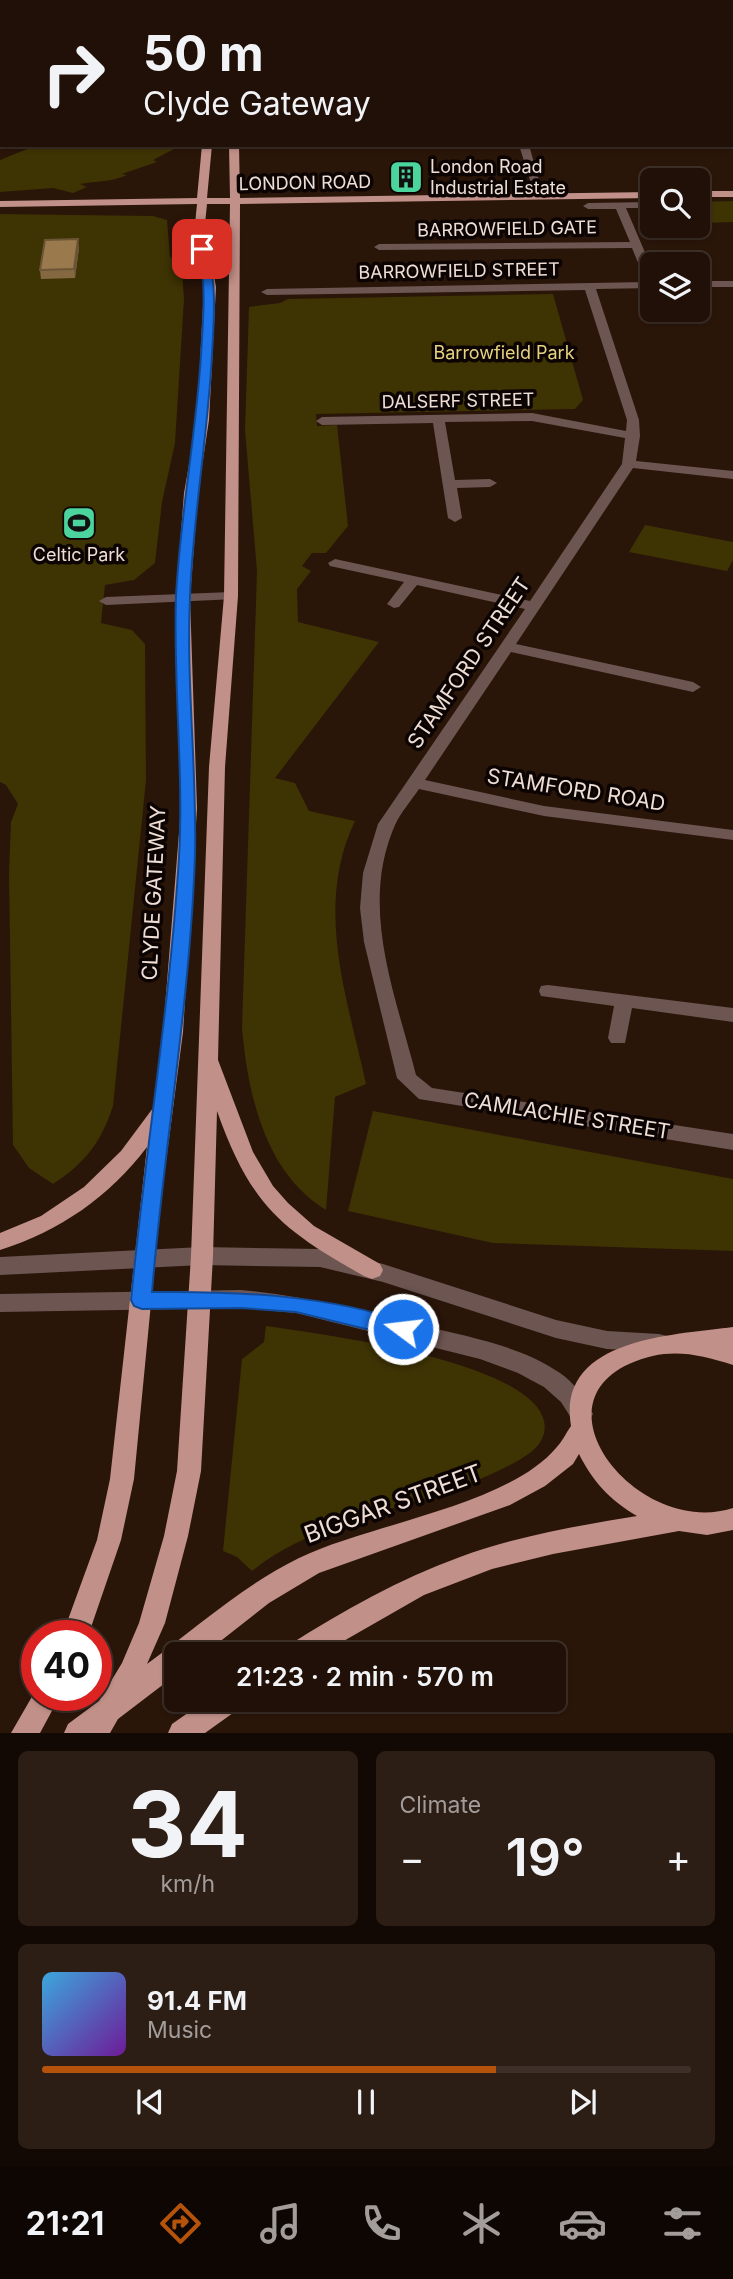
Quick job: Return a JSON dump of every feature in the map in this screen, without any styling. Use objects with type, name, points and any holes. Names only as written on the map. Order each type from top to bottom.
[{"type":"main road","name":"CLYDE GATEWAY","points":[[81,1620],[109,1540],[122,1479],[145,1258],[173,1032],[187,855],[183,598],[191,493],[203,420],[210,287],[202,249],[201,202],[207,147]]},
{"type":"main road","points":[[112,1707],[152,1623],[176,1536],[188,1471],[202,1256],[218,767],[231,596],[234,147]]},
{"type":"main road","points":[[710,194],[733,194]]},
{"type":"main road","name":"LONDON ROAD","points":[[0,204],[640,195]]},
{"type":"main road","points":[[208,1051],[236,1137],[259,1181],[299,1226],[372,1270]]},
{"type":"main road","points":[[0,1242],[54,1220],[89,1196],[141,1143],[163,1104]]},
{"type":"main road","points":[[683,1342],[733,1336]]},
{"type":"main road","points":[[683,1342],[733,1356]]},
{"type":"main road","name":"BIGGAR STREET","points":[[200,1642],[306,1566],[356,1545],[461,1513],[528,1484],[568,1453],[581,1422],[591,1385],[612,1361],[632,1351],[659,1343],[683,1342]]},
{"type":"main road","points":[[581,1422],[594,1466],[608,1485],[650,1514],[704,1524],[733,1519]]},
{"type":"main road","points":[[318,1642],[386,1602],[435,1578],[483,1561],[554,1543],[677,1521]]},
{"type":"main road","points":[[112,1707],[164,1668]]},
{"type":"main road","points":[[25,1733],[38,1711]]},
{"type":"main road","points":[[78,1733],[107,1711]]},
{"type":"main road","points":[[96,1733],[110,1711]]},
{"type":"main road","points":[[182,1733],[212,1712]]},
{"type":"street","points":[[525,147],[540,196]]},
{"type":"street","points":[[588,206],[640,205]]},
{"type":"street","points":[[620,206],[640,254]]},
{"type":"street","name":"BARROWFIELD GATE","points":[[379,247],[636,245]]},
{"type":"street","points":[[710,284],[733,284]]},
{"type":"street","name":"BARROWFIELD STREET","points":[[267,292],[640,285]]},
{"type":"street","name":"STAMFORD STREET","points":[[407,1078],[373,942],[369,908],[376,850],[387,824],[413,783],[629,464],[634,436],[633,420],[589,286]]},
{"type":"street","name":"DALSERF STREET","points":[[322,421],[532,417],[634,436]]},
{"type":"street","points":[[438,418],[455,518]]},
{"type":"street","points":[[629,464],[733,475]]},
{"type":"street","points":[[449,484],[490,483]]},
{"type":"street","points":[[335,563],[533,606]]},
{"type":"street","points":[[394,604],[413,580]]},
{"type":"street","points":[[106,601],[231,596]]},
{"type":"street","points":[[506,646],[693,687]]},
{"type":"street","name":"STAMFORD ROAD","points":[[413,783],[533,809],[733,835]]},
{"type":"street","points":[[548,991],[733,1016]]},
{"type":"street","points":[[618,1038],[624,1001]]},
{"type":"street","name":"CAMLACHIE STREET","points":[[407,1078],[426,1094],[733,1142]]},
{"type":"street","points":[[0,1266],[202,1256],[320,1258],[372,1270],[556,1329],[607,1340],[659,1343]]},
{"type":"street","points":[[0,1303],[200,1299],[296,1304],[482,1350],[526,1366],[552,1380],[569,1395],[581,1422]]},
{"type":"street","points":[[704,1524],[733,1530]]},
{"type":"green space","points":[[32,147],[178,147],[153,160],[157,162],[122,174],[127,175],[80,184],[87,187],[73,193],[53,188],[0,192],[0,160]]},
{"type":"green space","points":[[733,201],[733,222],[710,223],[710,202]]},
{"type":"green space","name":"Celtic Park","points":[[0,214],[153,216],[167,220],[170,256],[182,272],[184,299],[175,443],[162,502],[155,563],[134,580],[105,585],[101,623],[132,630],[145,644],[146,780],[113,1106],[103,1131],[90,1151],[53,1184],[29,1168],[13,1145],[9,873],[11,822],[18,804],[6,785],[0,782]]},
{"type":"green space","name":"Barrowfield Park","points":[[553,294],[583,400],[575,409],[316,414],[317,426],[337,425],[348,526],[326,553],[312,553],[302,566],[311,571],[297,589],[298,622],[379,642],[275,778],[295,783],[309,811],[355,821],[343,853],[335,919],[343,985],[366,1084],[335,1097],[326,1210],[305,1194],[274,1154],[255,1105],[242,1028],[257,571],[245,430],[249,307],[280,303],[288,299]]},
{"type":"green space","points":[[645,525],[733,542],[733,560],[727,571],[629,552]]},
{"type":"green space","points":[[373,1111],[733,1179],[733,1251],[493,1243],[348,1211]]},
{"type":"green space","points":[[266,1326],[421,1354],[503,1382],[531,1400],[544,1421],[542,1439],[530,1453],[498,1471],[463,1486],[352,1520],[317,1534],[283,1550],[252,1571],[237,1557],[223,1551],[242,1359],[264,1342]]},
{"type":"building","points":[[78,239],[74,269],[40,270],[45,240]]},
{"type":"place","name":"London Road Industrial Estate","points":[[406,177]]},
{"type":"place","name":"Celtic Park","points":[[79,523]]},
{"type":"route","points":[[202,249],[209,275],[209,313],[203,420],[191,493],[183,598],[189,808],[187,855],[173,1032],[150,1200],[142,1300],[241,1299],[296,1304],[403,1329]]}]
